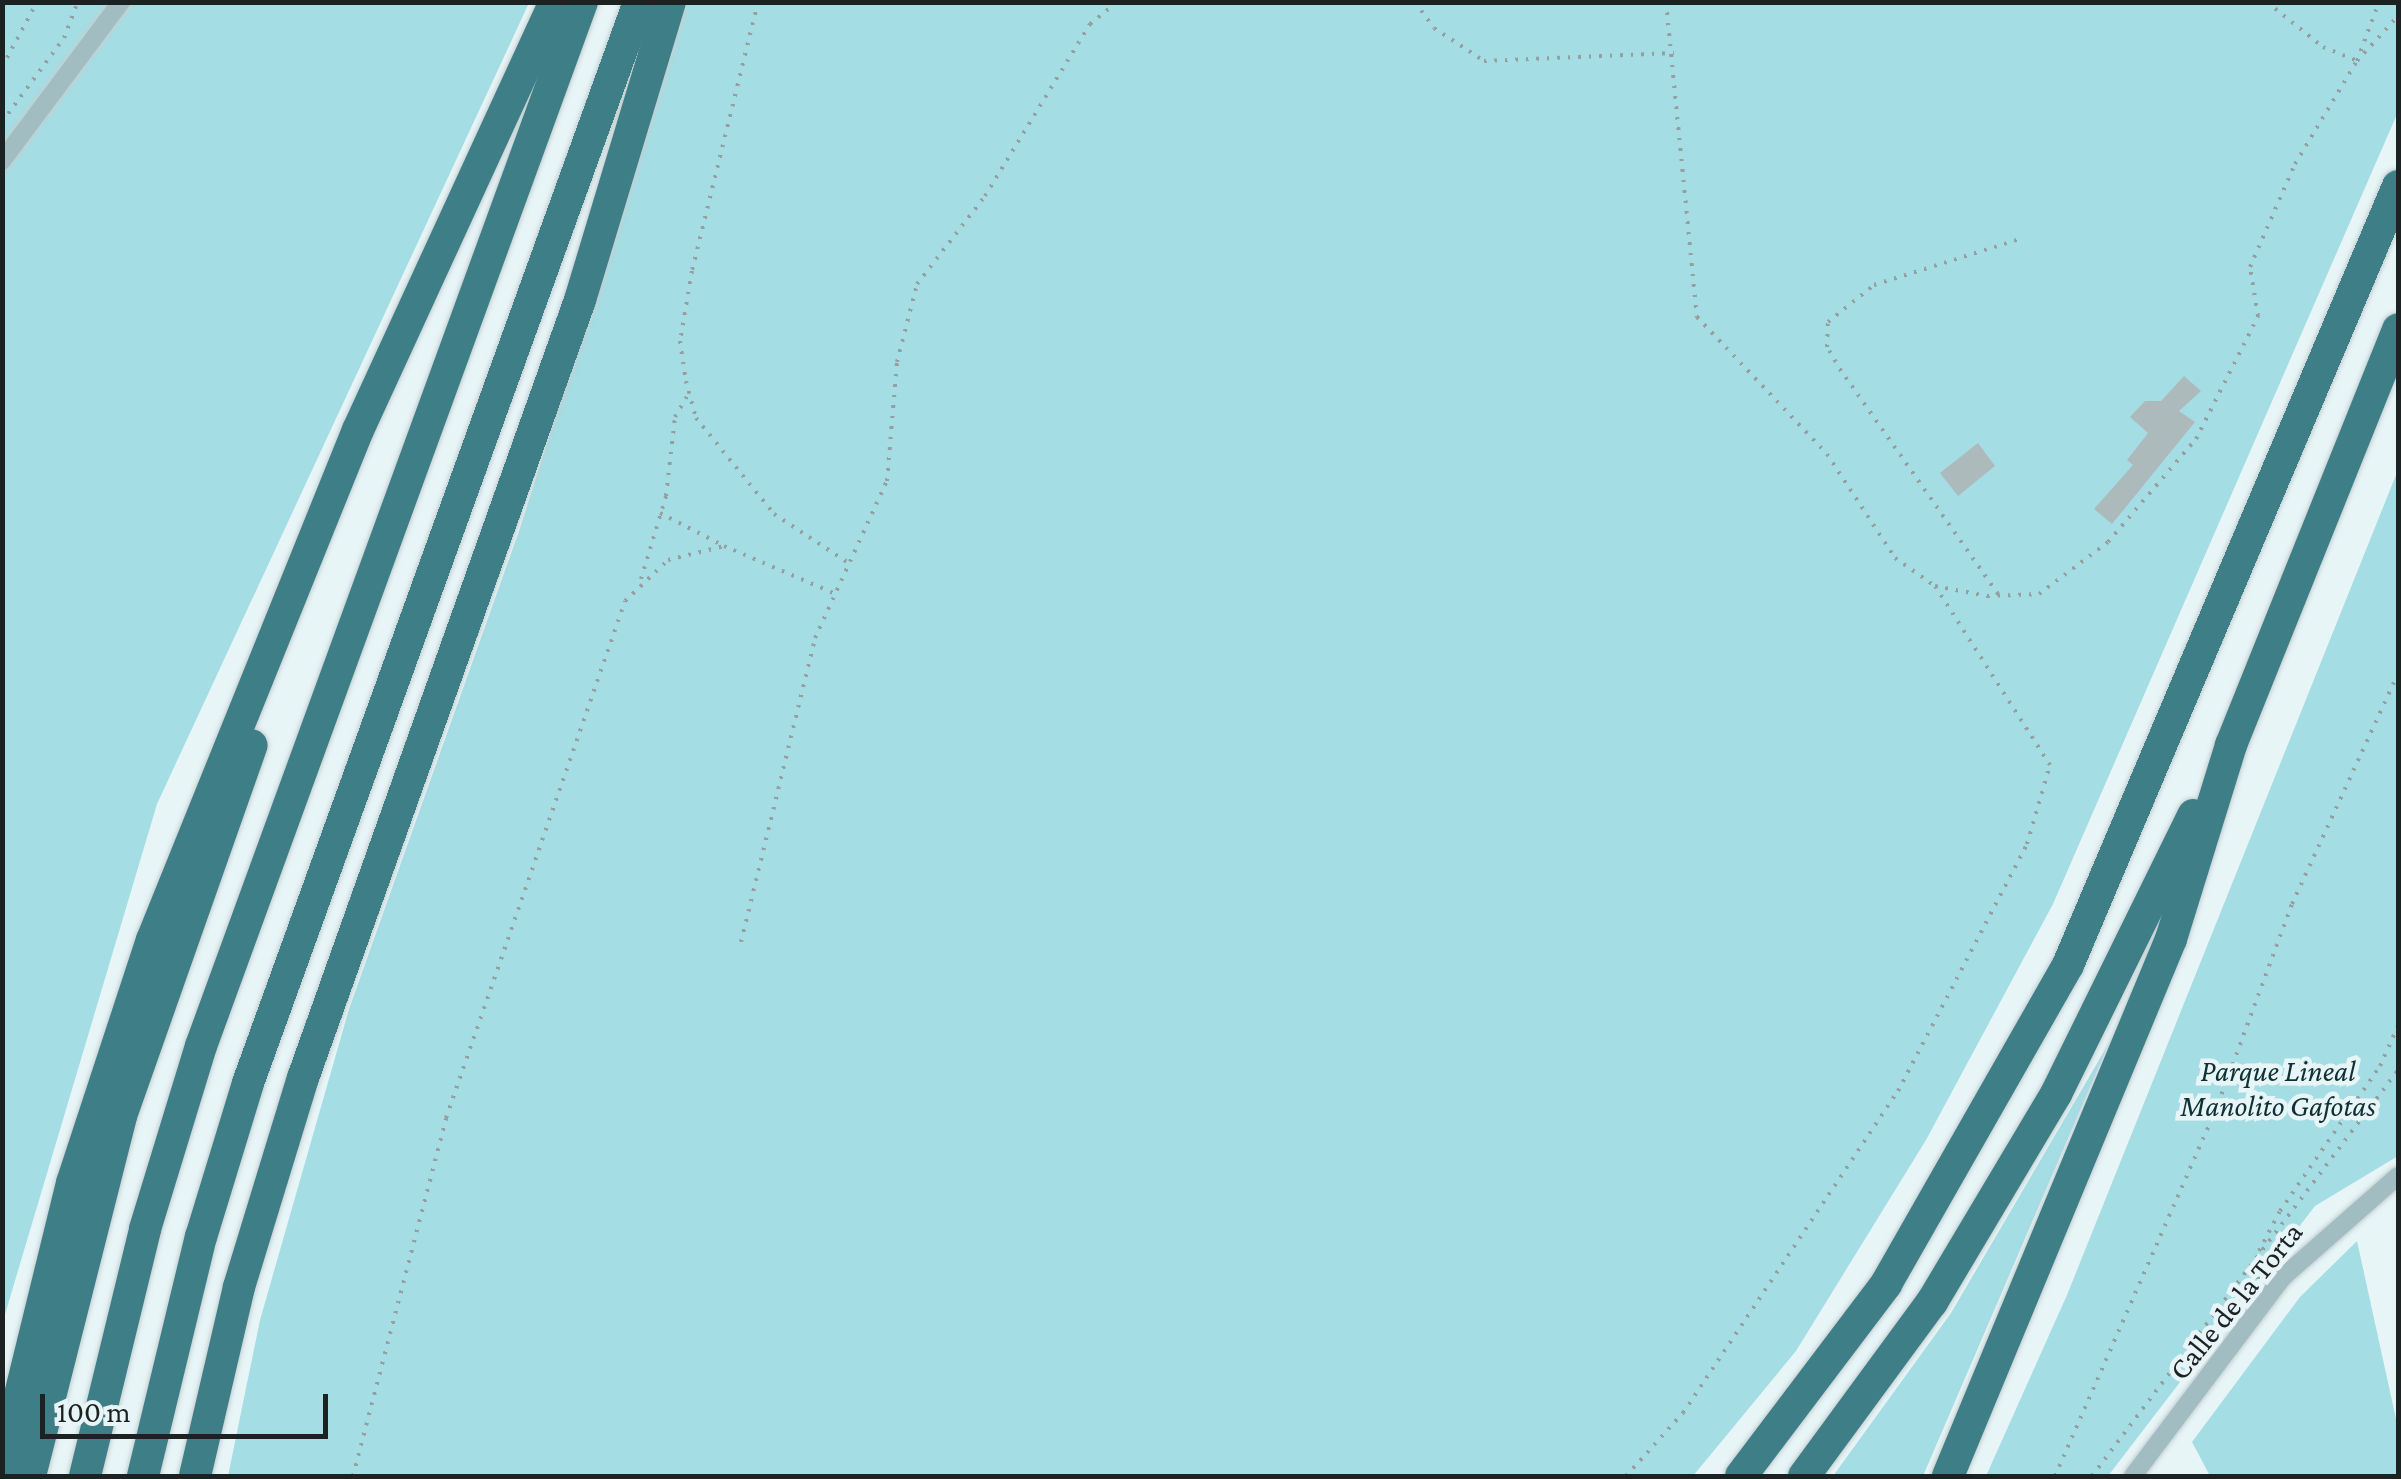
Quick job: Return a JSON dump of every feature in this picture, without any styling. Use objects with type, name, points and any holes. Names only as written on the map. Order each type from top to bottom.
[{"type":"highway","points":[[2,1468],[72,1183],[152,940],[296,576],[555,2]]},
{"type":"highway","points":[[85,1476],[145,1229],[201,1046],[582,2]]},
{"type":"highway","points":[[143,1476],[201,1237],[261,1046],[639,2]]},
{"type":"highway","points":[[195,1476],[265,1200],[580,300],[670,2]]},
{"type":"highway","points":[[1742,1476],[1810,1389],[1965,1156],[2068,965],[2398,186]]},
{"type":"highway","points":[[30,1476],[121,1116],[270,693],[415,316]]},
{"type":"highway","points":[[1804,1476],[1932,1302],[2056,1094],[2230,745],[2398,329]]},
{"type":"highway","points":[[1948,1476],[2172,939],[2230,745]]},
{"type":"highway","points":[[212,1476],[281,1186],[364,909]]},
{"type":"highway","points":[[1721,1476],[1810,1389]]},
{"type":"street","points":[[2,160],[121,2]]},
{"type":"street","name":"Calle de la Torta","points":[[2133,1476],[2256,1314],[2342,1218],[2398,1176]]},
{"type":"path","points":[[2,68],[37,2]]},
{"type":"path","points":[[2,122],[64,38],[78,2]]},
{"type":"path","points":[[758,2],[692,271],[680,340],[696,418],[774,514],[850,564]]},
{"type":"path","points":[[741,942],[785,747],[836,594],[887,481],[897,362],[917,284],[985,196],[1090,24],[1117,2]]},
{"type":"path","points":[[1415,2],[1434,28],[1484,61],[1674,53]]},
{"type":"path","points":[[1626,1476],[1682,1413],[1898,1091],[2027,844],[2050,765],[1934,586],[1895,558],[1826,454],[1697,317],[1666,2]]},
{"type":"path","points":[[2267,2],[2323,47],[2356,62]]},
{"type":"path","points":[[1934,586],[1999,596],[2040,594],[2108,542],[2196,439],[2258,316],[2250,266],[2295,164],[2356,62],[2379,2]]},
{"type":"path","points":[[2356,62],[2398,16]]},
{"type":"path","points":[[1999,596],[1841,371],[1827,347],[1828,322],[1874,285],[2017,240]]},
{"type":"path","points":[[639,584],[660,512],[675,417],[689,393]]},
{"type":"path","points":[[660,512],[724,546],[836,594]]},
{"type":"path","points":[[353,1476],[482,1005],[625,601],[668,560],[724,546]]},
{"type":"path","points":[[2056,1476],[2218,1104],[2292,904],[2398,674]]},
{"type":"path","points":[[2256,1314],[2259,1256],[2398,1026]]},
{"type":"path","points":[[2092,1476],[2398,1070]]},
{"type":"green space","points":[[2,3],[529,3],[157,804],[3,1321]]},
{"type":"green space","points":[[687,3],[2398,3],[2398,112],[2053,904],[1926,1140],[1796,1351],[1693,1476],[228,1476],[260,1320],[349,1009],[519,531]]},
{"type":"green space","name":"Parque Lineal Manolito Gafotas","points":[[2398,470],[2398,1156],[2315,1206],[2108,1476],[1986,1476],[2067,1295]]},
{"type":"green space","points":[[2109,1043],[1923,1476],[1833,1476],[1951,1313]]},
{"type":"green space","points":[[2357,1241],[2398,1428],[2398,1476],[2210,1476],[2192,1442],[2300,1297]]},
{"type":"building","points":[[2184,376],[2201,391],[2179,411],[2195,422],[2112,524],[2094,509],[2133,465],[2127,460],[2148,433],[2130,417],[2145,401],[2161,401]]},
{"type":"building","points":[[1978,443],[1995,466],[1958,496],[1940,473]]}]
